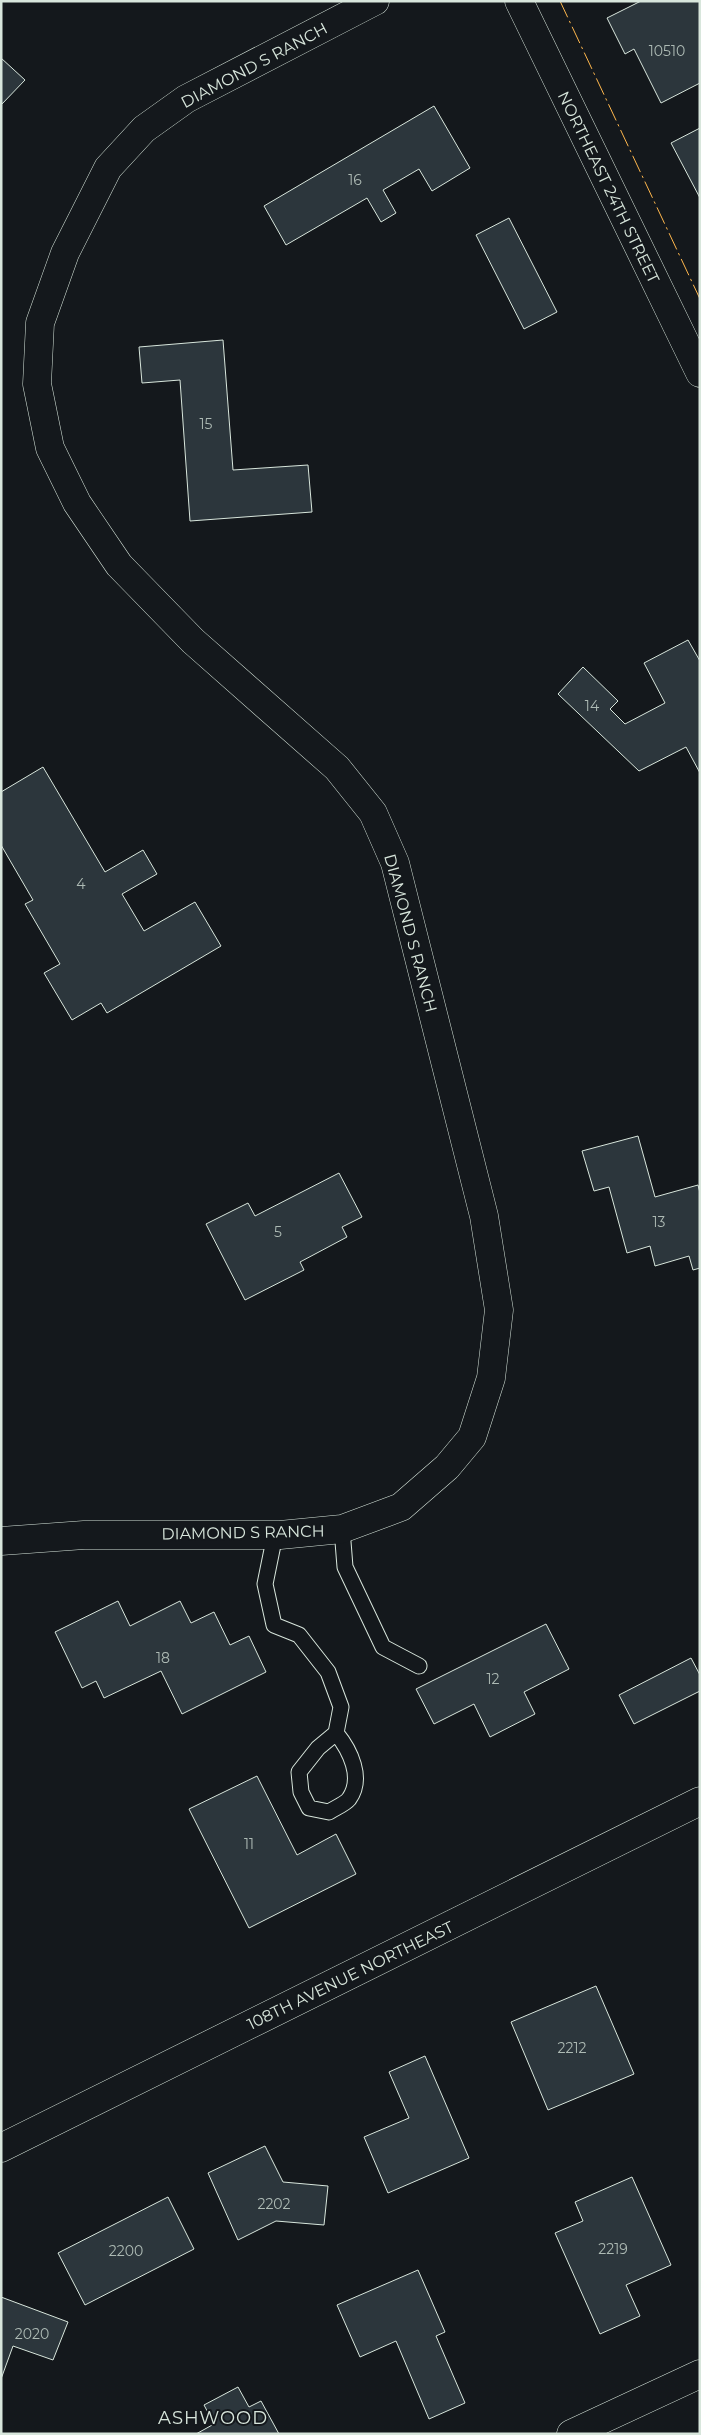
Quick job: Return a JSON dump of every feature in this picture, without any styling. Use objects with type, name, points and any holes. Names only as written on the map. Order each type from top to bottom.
[{"type":"street","name":"DIAMOND S RANCH","points":[[1,1541],[84,1535],[275,1534],[342,1530],[401,1507],[447,1467],[472,1437],[492,1378],[499,1310],[484,1216],[395,863],[373,813],[337,768],[193,641],[119,565],[77,503],[50,448],[37,384],[40,323],[65,253],[108,168],[144,129],[186,99],[375,1]]},
{"type":"street","name":"NORTHEAST 24TH STREET","points":[[518,1],[700,372]]},
{"type":"street","name":"108TH AVENUE NORTHEAST","points":[[1,2148],[700,1801]]},
{"type":"street","points":[[571,2434],[700,2374]]},
{"type":"lane","points":[[342,1530],[345,1566],[383,1646],[419,1666]]},
{"type":"lane","points":[[275,1534],[264,1584],[274,1625],[299,1636],[328,1672],[341,1706],[336,1733],[318,1748],[299,1772],[302,1792],[309,1808],[329,1812],[349,1800],[357,1780],[347,1746],[336,1733]]},
{"type":"building","points":[[641,1],[700,1],[700,83],[661,103],[634,49],[625,54],[607,18]]},
{"type":"building","points":[[1,58],[25,80],[1,105]]},
{"type":"building","points":[[434,106],[470,168],[432,191],[419,169],[383,190],[396,213],[381,222],[367,198],[286,245],[264,206]]},
{"type":"building","points":[[700,128],[700,198],[671,143]]},
{"type":"building","points":[[509,218],[557,312],[524,329],[476,235]]},
{"type":"building","points":[[223,340],[233,470],[308,465],[312,512],[190,521],[180,380],[142,383],[139,347]]},
{"type":"building","points":[[688,640],[700,661],[700,773],[686,747],[639,771],[558,694],[583,667],[618,701],[610,709],[625,724],[665,703],[644,663]]},
{"type":"building","points":[[43,767],[105,872],[143,850],[157,874],[122,894],[144,931],[195,902],[221,946],[107,1013],[101,1003],[72,1020],[44,973],[60,964],[25,904],[33,900],[1,845],[1,792]]},
{"type":"building","points":[[638,1136],[655,1197],[698,1185],[700,1193],[700,1268],[693,1270],[689,1256],[655,1266],[650,1246],[627,1253],[609,1187],[594,1191],[582,1151]]},
{"type":"building","points":[[339,1173],[362,1217],[342,1227],[347,1237],[300,1262],[304,1270],[245,1300],[206,1224],[248,1203],[255,1216]]},
{"type":"building","points":[[118,1601],[130,1626],[180,1601],[191,1623],[214,1612],[230,1645],[249,1636],[266,1672],[182,1714],[161,1671],[104,1698],[96,1681],[82,1688],[55,1632]]},
{"type":"building","points":[[546,1624],[569,1669],[524,1692],[535,1714],[490,1737],[474,1704],[434,1724],[416,1689]]},
{"type":"building","points":[[691,1658],[700,1675],[700,1691],[634,1724],[619,1695]]},
{"type":"building","points":[[257,1776],[297,1855],[336,1834],[356,1874],[249,1928],[189,1809]]},
{"type":"building","points":[[596,1986],[634,2074],[548,2110],[511,2022]]},
{"type":"building","points":[[425,2056],[469,2158],[388,2193],[364,2137],[409,2118],[389,2072]]},
{"type":"building","points":[[265,2146],[283,2182],[328,2186],[324,2225],[276,2221],[238,2240],[208,2173]]},
{"type":"building","points":[[632,2177],[671,2265],[626,2285],[640,2316],[600,2334],[555,2233],[583,2221],[575,2202]]},
{"type":"building","points":[[168,2197],[194,2249],[85,2305],[58,2253]]},
{"type":"building","points":[[418,2270],[445,2332],[436,2336],[465,2403],[429,2419],[396,2341],[360,2357],[337,2305]]},
{"type":"building","points":[[1,2297],[68,2322],[53,2360],[13,2346],[1,2379]]},
{"type":"building","points":[[238,2387],[249,2407],[261,2401],[279,2434],[196,2434],[214,2424],[204,2405]]},
{"type":"power","points":[[560,1],[700,299]]},
{"type":"district","name":"ASHWOOD","points":[[213,2418]]}]
